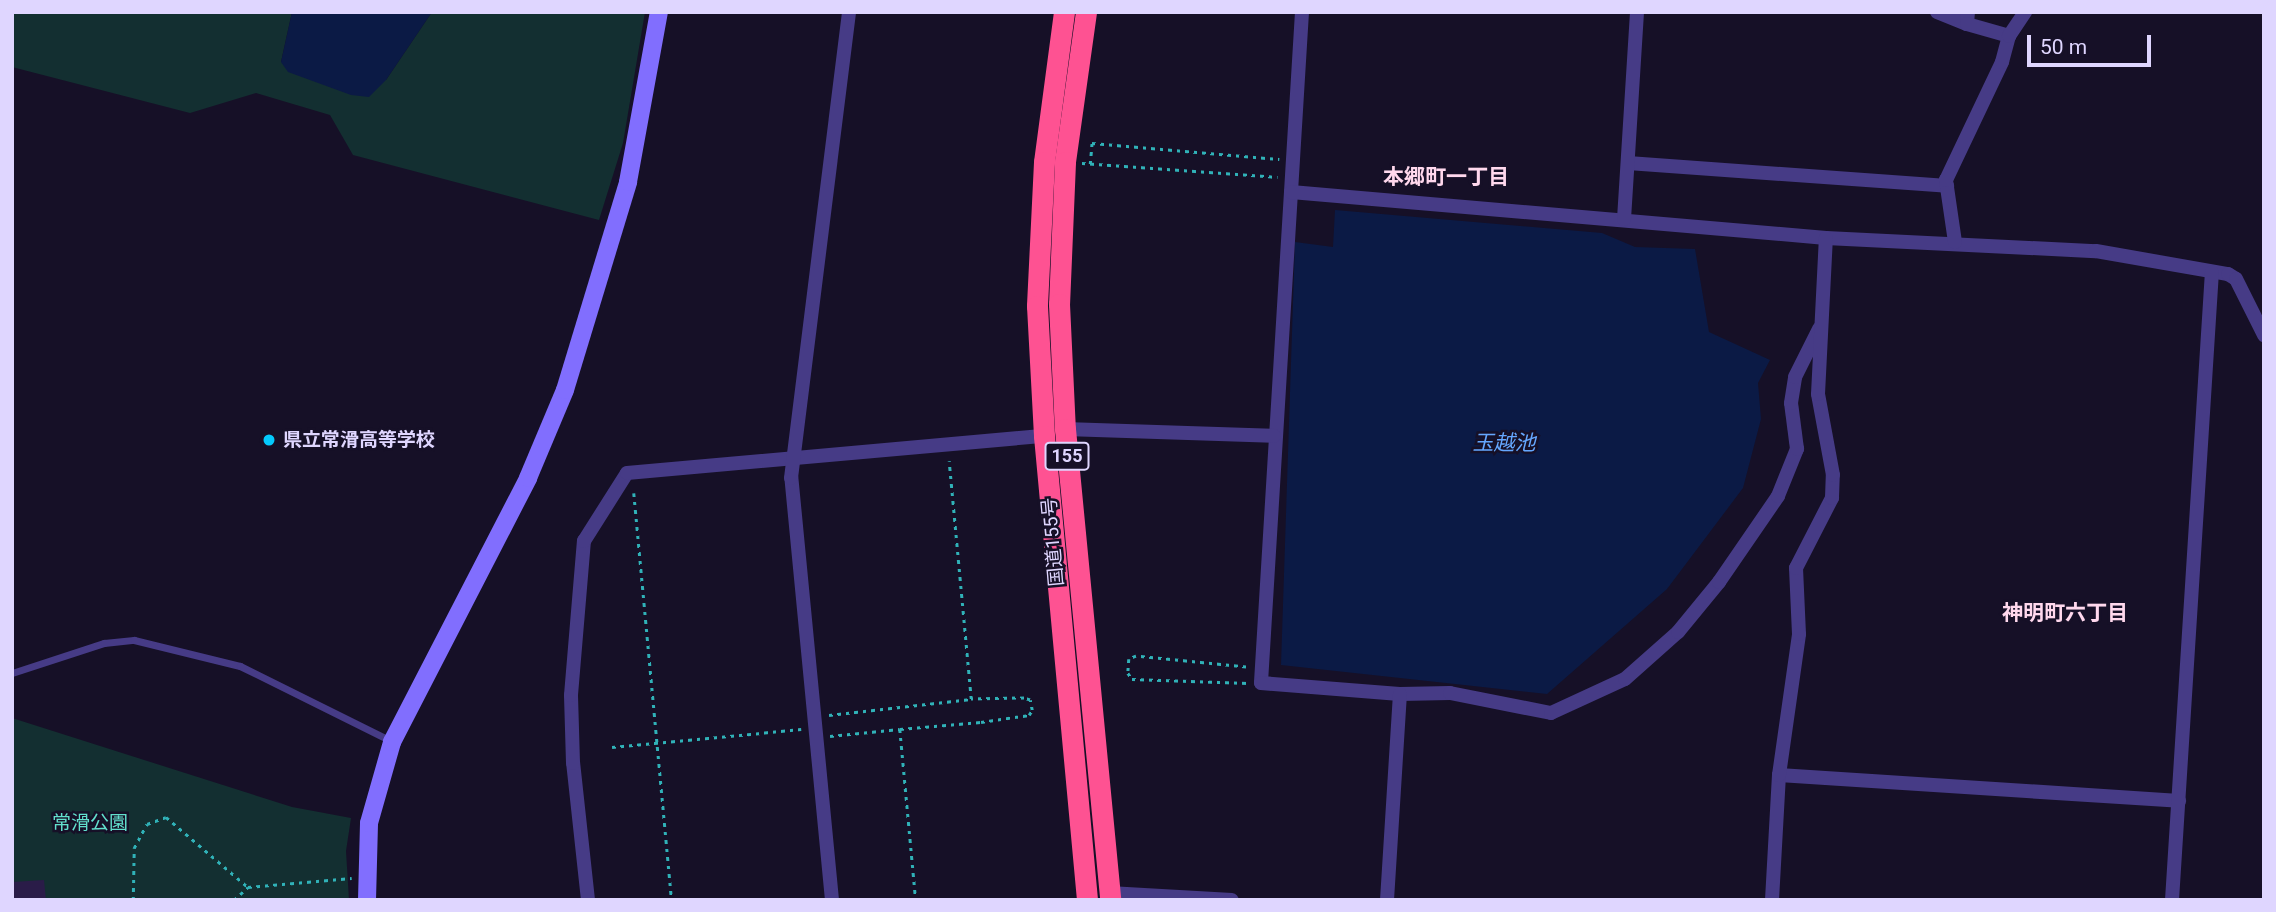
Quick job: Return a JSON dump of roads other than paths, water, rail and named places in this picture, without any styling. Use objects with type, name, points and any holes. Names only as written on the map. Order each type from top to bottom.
[{"type":"highway","name":"国道155号","points":[[1064,12],[1037,249],[1044,436],[1087,900]]},
{"type":"highway","name":"国道155号","points":[[1086,12],[1065,162],[1059,304],[1065,429],[1110,896]]},
{"type":"street","points":[[368,900],[369,823],[392,742],[528,478],[565,390],[628,182],[659,12]]},
{"type":"street","points":[[832,900],[792,458],[849,12]]},
{"type":"street","points":[[1302,12],[1274,436],[1262,676],[1400,694],[1485,696],[1551,713],[1643,666],[1719,582],[1783,487],[1797,449],[1791,403],[1794,377],[1819,329]]},
{"type":"street","points":[[1624,219],[1637,12]]},
{"type":"street","points":[[1937,12],[1968,18],[2009,36]]},
{"type":"street","points":[[1955,243],[1947,186],[1949,171],[2002,62],[2009,36],[2025,12]]},
{"type":"street","points":[[1628,163],[1947,186]]},
{"type":"street","points":[[1291,185],[1826,238],[2096,251],[2212,272],[2236,279],[2264,335]]},
{"type":"street","points":[[1772,900],[1779,775],[1799,634],[1796,568],[1832,498],[1833,475],[1818,394],[1819,329],[1826,238]]},
{"type":"street","points":[[2172,900],[2212,272]]},
{"type":"street","points":[[1065,429],[1274,436]]},
{"type":"street","points":[[588,900],[571,695],[584,541],[616,488],[633,472],[1044,436]]},
{"type":"street","points":[[1387,900],[1400,694]]},
{"type":"street","points":[[1779,775],[2179,801]]},
{"type":"street","points":[[1110,896],[1232,900]]},
{"type":"lane","points":[[12,673],[104,643],[134,640],[240,666],[392,742]]},
{"type":"water","points":[[292,12],[432,12],[386,80],[369,97],[351,95],[288,72],[281,62]]},
{"type":"water","name":"玉越池","points":[[1335,210],[1602,233],[1635,247],[1695,249],[1709,332],[1770,360],[1758,383],[1761,419],[1743,488],[1667,589],[1547,694],[1281,665],[1295,242],[1333,247]]},
{"type":"place","name":"県立常滑高等学校","points":[[269,440]]},
{"type":"district","name":"本郷町一丁目","points":[[1446,177]]},
{"type":"district","name":"神明町六丁目","points":[[2065,613]]},
{"type":"park label","name":"常滑公園","points":[[90,823]]}]
